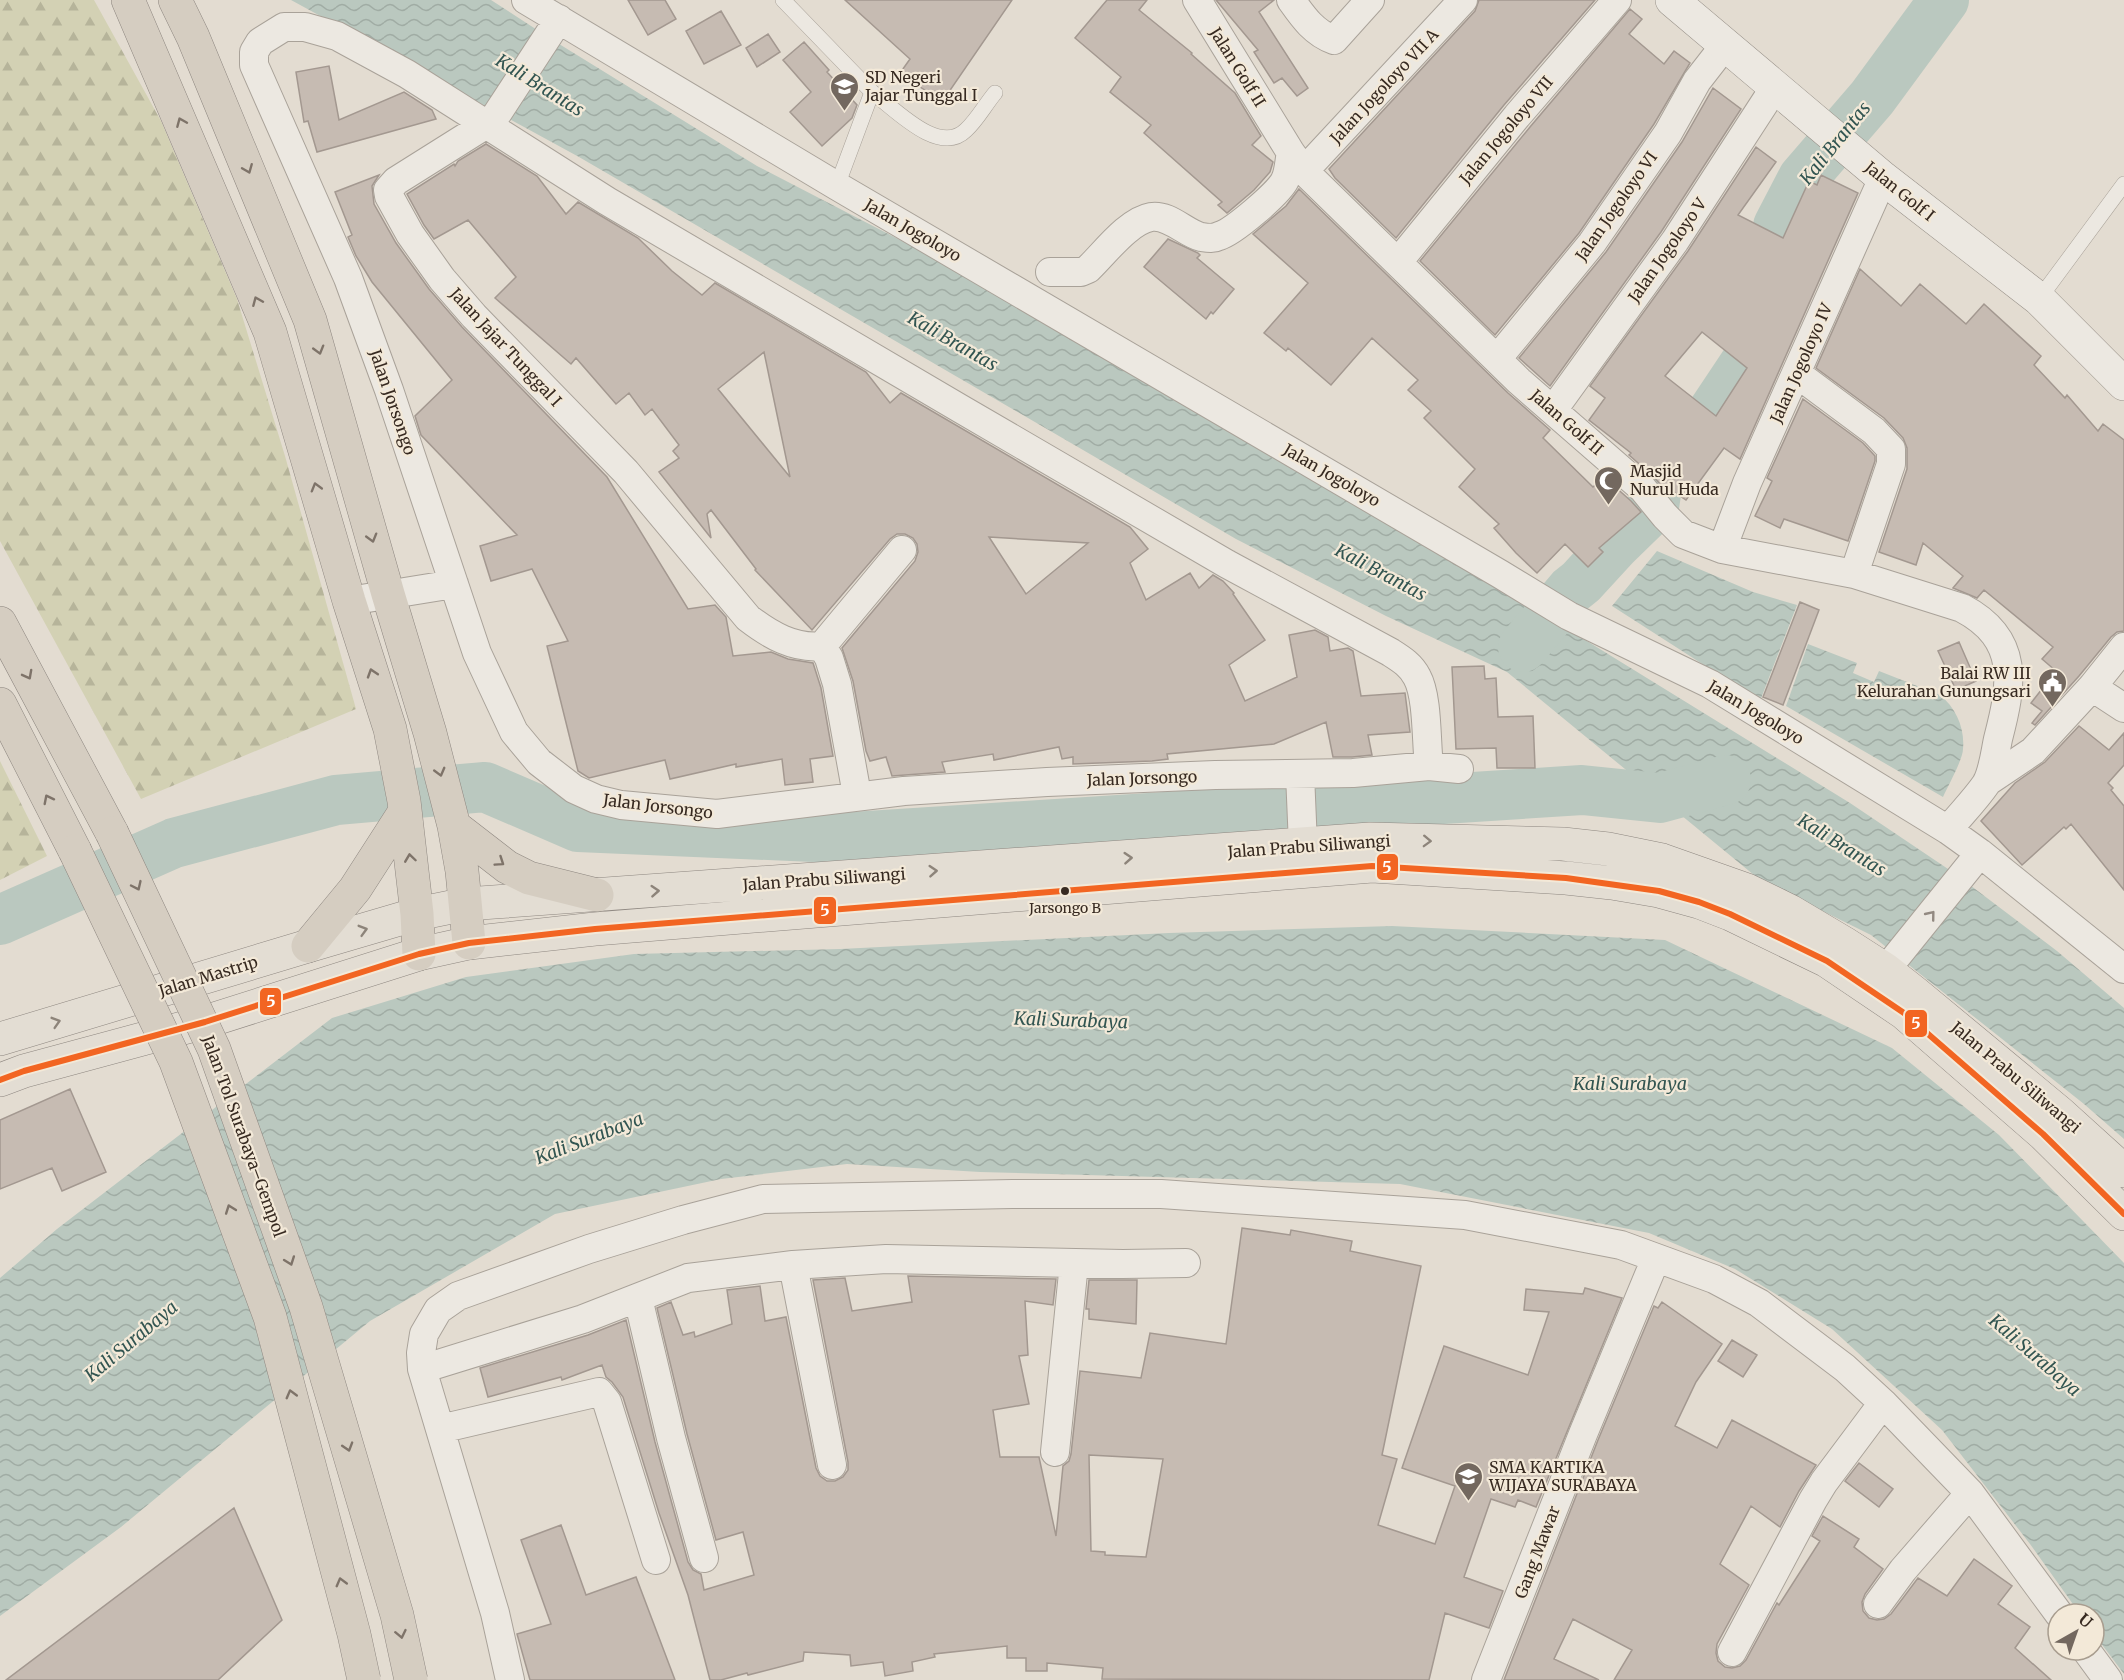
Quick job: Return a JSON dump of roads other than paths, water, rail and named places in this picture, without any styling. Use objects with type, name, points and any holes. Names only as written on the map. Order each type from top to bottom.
[{"type":"highway","points":[[175,0],[193,37],[310,320],[430,733],[452,818],[466,904],[469,943]]},
{"type":"highway","points":[[134,14],[270,332],[349,601],[390,729],[404,807],[417,914],[419,954]]},
{"type":"highway","name":"Jalan Tol Surabaya–Gempol","points":[[0,623],[112,833],[214,1049],[306,1307],[397,1615],[411,1680]]},
{"type":"highway","points":[[0,704],[75,851],[176,1062],[270,1317],[354,1634],[364,1680]]},
{"type":"highway","points":[[308,945],[356,889],[404,807]]},
{"type":"highway","points":[[452,818],[507,867],[529,878],[597,895]]},
{"type":"main road","name":"Jalan Golf I","points":[[1672,0],[1883,178],[2039,299],[2122,376]]},
{"type":"main road","name":"Jalan Prabu Siliwangi","points":[[417,914],[466,904],[1303,842],[1370,839],[1563,844],[1608,849],[1662,860],[1747,890],[1790,911],[1884,972],[2060,1113],[2124,1171]]},
{"type":"main road","name":"Jalan Prabu Siliwangi","points":[[419,954],[469,943],[595,929],[1372,866],[1566,878],[1659,891],[1699,902],[1730,914],[1827,961],[1884,972]]},
{"type":"main road","name":"Jalan Mastrip","points":[[0,1039],[417,914]]},
{"type":"main road","points":[[0,1080],[24,1071],[205,1022],[419,954]]},
{"type":"main road","name":"Jalan Prabu Siliwangi","points":[[1884,972],[1904,1013],[2043,1134],[2124,1214]]},
{"type":"street","name":"Jalan Jogoloyo","points":[[526,0],[555,25],[837,186],[1558,610],[1710,684],[1948,830],[1973,863],[2124,969]]},
{"type":"street","name":"Jalan Golf II","points":[[1197,0],[1298,162],[1497,359],[1643,489],[1683,534],[1722,549],[1854,574],[1962,608],[1976,615],[2000,642],[2007,659],[2010,677],[2008,698],[1987,782],[1948,830]]},
{"type":"street","points":[[1291,0],[1308,23],[1322,36],[1334,40],[1370,0]]},
{"type":"street","name":"Jalan Jogoloyo VII A","points":[[1298,162],[1463,0]]},
{"type":"street","name":"Jalan Jogoloyo VII","points":[[1398,262],[1517,116],[1617,0]]},
{"type":"street","name":"Jalan Jajar Tunggal I","points":[[555,25],[490,123],[391,184],[388,190],[389,196],[410,234],[442,279],[474,316],[626,472],[748,618],[767,633],[785,640],[807,648],[822,646]]},
{"type":"street","name":"Jalan Jorsongo","points":[[490,123],[337,36],[305,27],[284,27],[260,42],[254,52],[254,65],[348,278],[389,390],[477,652],[514,732],[539,762],[574,789],[596,799],[621,805],[717,814],[904,790],[1047,782],[1300,778],[1429,766],[1459,769]]},
{"type":"street","name":"Jalan Jogoloyo VI","points":[[1497,359],[1592,243],[1668,133],[1697,81],[1725,45]]},
{"type":"street","name":"Jalan Jogoloyo V","points":[[1553,410],[1675,241],[1775,87]]},
{"type":"street","points":[[490,123],[606,201],[1216,558],[1406,662],[1417,676],[1423,691],[1429,766]]},
{"type":"street","points":[[1050,272],[1081,272],[1088,269],[1125,231],[1153,216],[1198,236],[1212,238],[1222,236],[1260,207],[1285,181],[1298,162]]},
{"type":"street","name":"Jalan Jogoloyo IV","points":[[1722,549],[1747,483],[1883,178]]},
{"type":"street","points":[[1796,373],[1874,431],[1891,449],[1891,464],[1854,574]]},
{"type":"street","points":[[857,795],[837,684],[829,658],[822,646],[902,550]]},
{"type":"street","points":[[349,601],[454,584]]},
{"type":"street","points":[[1987,782],[2033,751],[2092,687],[2124,647]]},
{"type":"street","points":[[2092,687],[2124,708]]},
{"type":"street","points":[[1300,778],[1303,842]]},
{"type":"street","points":[[1884,972],[1973,863]]},
{"type":"street","points":[[510,1680],[495,1613],[422,1369],[421,1353],[424,1334],[438,1310],[458,1296],[589,1249],[683,1220],[763,1199],[1012,1194],[1211,1196],[1465,1215],[1621,1245],[1714,1279],[1759,1303],[1845,1368],[1883,1403],[1970,1493],[2050,1602]]},
{"type":"street","name":"Gang Mawar","points":[[1486,1680],[1583,1434],[1656,1258]]},
{"type":"street","points":[[422,1369],[583,1319],[688,1278],[793,1265],[886,1259],[1186,1263]]},
{"type":"street","points":[[1055,1452],[1074,1263]]},
{"type":"street","points":[[793,1265],[832,1465]]},
{"type":"street","points":[[638,1298],[671,1438],[704,1558]]},
{"type":"street","points":[[440,1429],[598,1392],[606,1402],[656,1560]]},
{"type":"street","points":[[1732,1652],[1819,1491],[1883,1403]]},
{"type":"street","points":[[1878,1604],[1903,1570],[1970,1493]]},
{"type":"street","points":[[2095,1662],[2108,1680]]},
{"type":"lane","points":[[783,0],[872,92],[924,132],[940,139],[954,138],[965,131],[994,93]]},
{"type":"lane","points":[[837,186],[872,92]]},
{"type":"lane","points":[[2039,299],[2124,184]]},
{"type":"water","points":[[291,0],[491,0],[757,166],[987,285],[1374,510],[1850,803],[1954,873],[2057,951],[2124,1008],[2124,1139],[2084,1104],[1871,935],[1760,880],[1507,672],[1386,616],[1236,539],[579,157]]},
{"type":"water","points":[[1657,551],[1753,592],[1797,605],[1760,701],[1612,606]]},
{"type":"water","points":[[1808,644],[1857,663],[1853,673],[1874,682],[1879,671],[1940,695],[1946,700],[1961,726],[1963,741],[1961,759],[1943,797],[1786,706]]},
{"type":"water","name":"Kali Surabaya","points":[[1392,926],[1665,940],[1892,1048],[1999,1135],[2124,1263],[2124,1674],[2106,1650],[2106,1602],[2071,1602],[1942,1430],[1832,1329],[1735,1269],[1649,1233],[1400,1184],[980,1172],[847,1164],[721,1179],[555,1214],[370,1321],[121,1527],[0,1616],[0,1278],[57,1229],[332,1018],[466,977],[634,954],[840,949],[1169,933]]},
{"type":"waterway","name":"Kali Brantas","points":[[1523,647],[1571,590],[1654,507],[1658,480],[1711,414],[1774,316],[1773,280],[1778,226],[1803,178],[1872,98],[1944,0]]},
{"type":"waterway","points":[[0,920],[174,843],[336,800],[485,787],[578,827],[837,838],[1582,790],[1660,798],[1726,780]]},
{"type":"place","name":"SD Negeri Jajar Tunggal I","points":[[844,112]]},
{"type":"place","name":"Masjid Nurul Huda","points":[[1609,506]]},
{"type":"place","name":"Balai RW III Kelurahan Gunungsari","points":[[2052,708]]},
{"type":"place","name":"Jarsongo B","points":[[1065,891]]},
{"type":"place","name":"SMA KARTIKA WIJAYA SURABAYA","points":[[1468,1502]]}]
